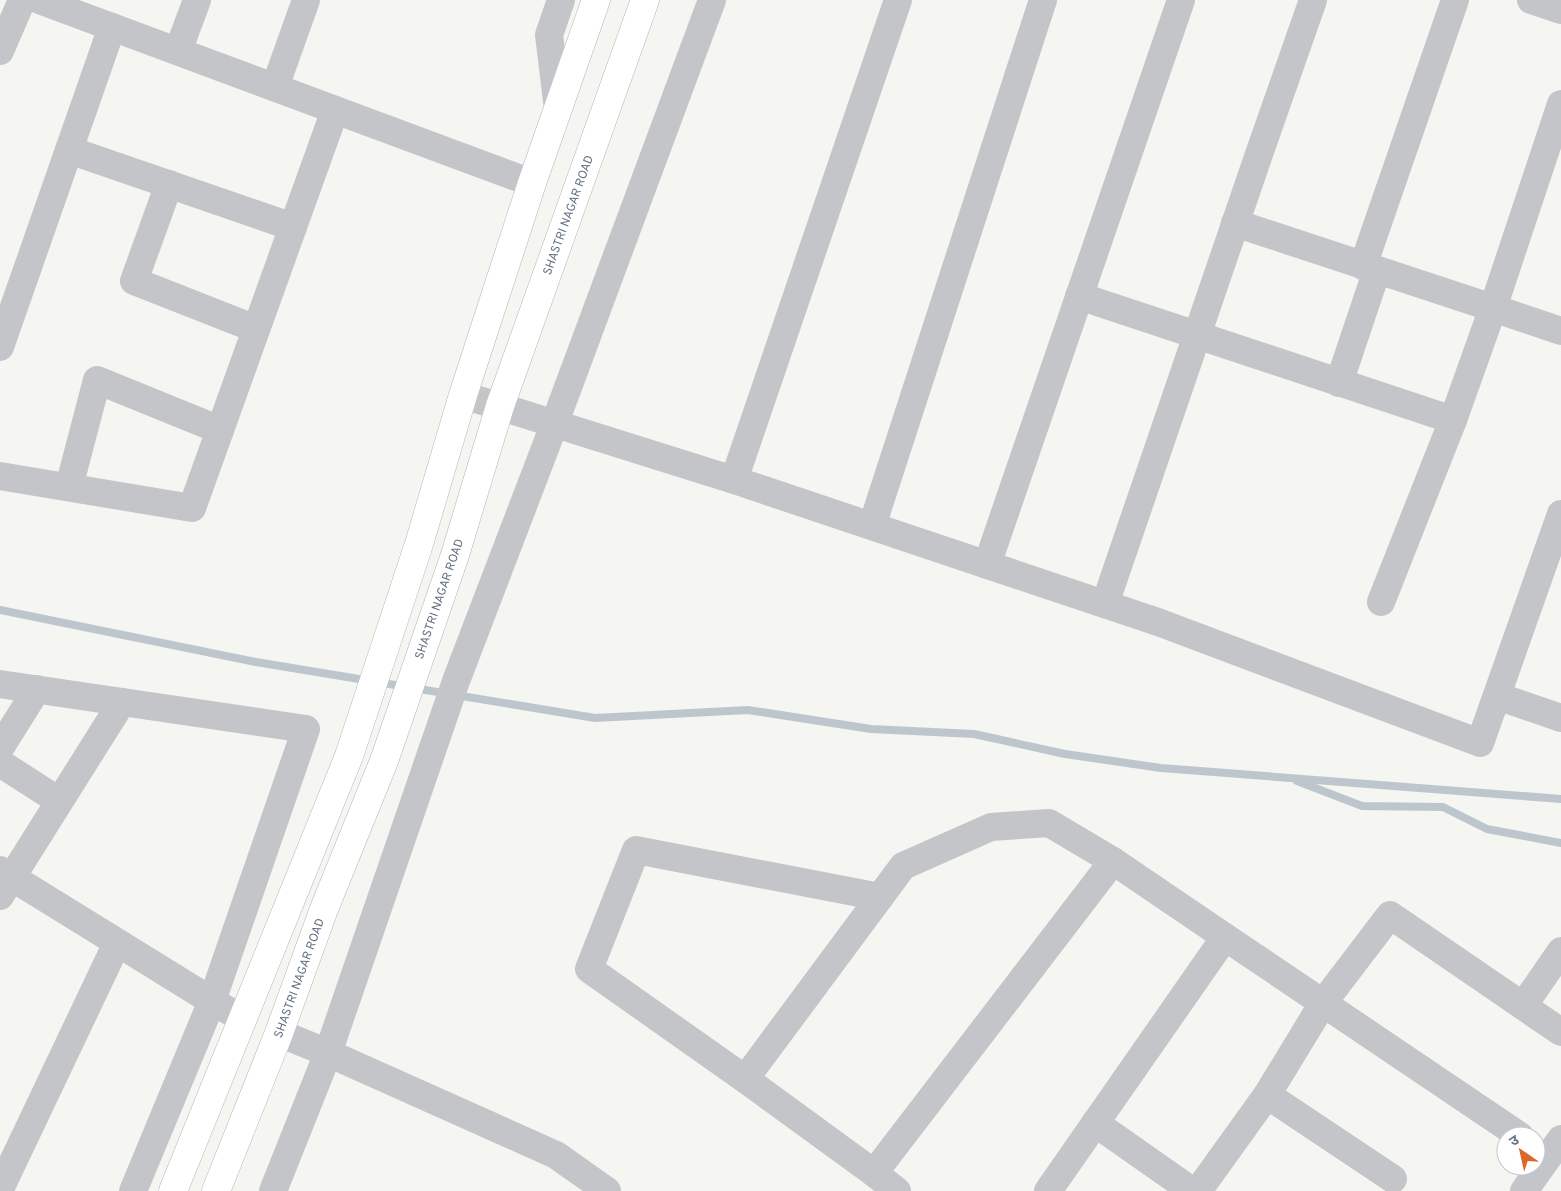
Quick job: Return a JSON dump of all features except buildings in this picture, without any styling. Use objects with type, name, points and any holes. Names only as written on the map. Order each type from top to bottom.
[{"type":"highway","points":[[172,1191],[244,1019],[349,756],[419,544],[463,395],[532,183],[596,0]]},
{"type":"highway","name":"SHASTRI NAGAR ROAD","points":[[216,1191],[279,1033],[324,909],[384,761],[455,555],[500,406],[645,0]]},
{"type":"highway","points":[[244,1019],[279,1033]]},
{"type":"street","points":[[0,51],[22,0]]},
{"type":"street","points":[[39,0],[532,183]]},
{"type":"street","points":[[178,52],[198,0]]},
{"type":"street","points":[[275,87],[306,0]]},
{"type":"street","points":[[558,109],[549,35],[561,0]]},
{"type":"street","points":[[273,1191],[328,1053],[456,681],[554,425],[712,0]]},
{"type":"street","points":[[734,480],[898,0]]},
{"type":"street","points":[[872,526],[1043,0]]},
{"type":"street","points":[[987,564],[1182,0]]},
{"type":"street","points":[[1105,604],[1313,0]]},
{"type":"street","points":[[1339,383],[1370,268],[1455,0]]},
{"type":"street","points":[[1532,0],[1561,10]]},
{"type":"street","points":[[2,334],[112,27]]},
{"type":"street","points":[[1381,602],[1453,420],[1493,308],[1561,104]]},
{"type":"street","points":[[0,476],[192,508],[335,110]]},
{"type":"street","points":[[69,150],[293,228]]},
{"type":"street","points":[[169,184],[134,281],[256,329]]},
{"type":"street","points":[[1235,223],[1561,331]]},
{"type":"street","points":[[1079,296],[1453,420]]},
{"type":"street","points":[[69,487],[97,380],[220,430]]},
{"type":"street","points":[[463,395],[734,480],[1158,622],[1480,743],[1561,514]]},
{"type":"street","points":[[0,684],[306,729],[212,1001],[133,1191]]},
{"type":"street","points":[[0,748],[37,689]]},
{"type":"street","points":[[1497,696],[1561,718]]},
{"type":"street","points":[[122,702],[59,801],[4,881],[117,943],[244,1019]]},
{"type":"street","points":[[0,763],[59,801]]},
{"type":"street","points":[[745,1079],[903,866],[991,827],[1049,823],[1113,861],[1505,1126]]},
{"type":"street","points":[[880,896],[636,850],[589,969],[745,1079],[897,1191]]},
{"type":"street","points":[[874,1173],[1113,861]]},
{"type":"street","points":[[1198,1191],[1268,1095],[1323,1003],[1390,915],[1561,1032]]},
{"type":"street","points":[[1048,1191],[1225,937]]},
{"type":"street","points":[[0,1190],[8,1149],[117,943]]},
{"type":"street","points":[[1523,1006],[1561,951]]},
{"type":"street","points":[[279,1033],[556,1155],[607,1191]]},
{"type":"street","points":[[1268,1095],[1396,1187]]},
{"type":"street","points":[[1095,1123],[1192,1191]]},
{"type":"street","points":[[1524,1191],[1552,1151]]},
{"type":"waterway","points":[[0,610],[256,662],[595,718],[748,710],[871,729],[974,734],[1065,754],[1161,768],[1561,799]]},
{"type":"waterway","points":[[1297,781],[1362,806],[1443,807],[1487,829],[1561,843]]}]
